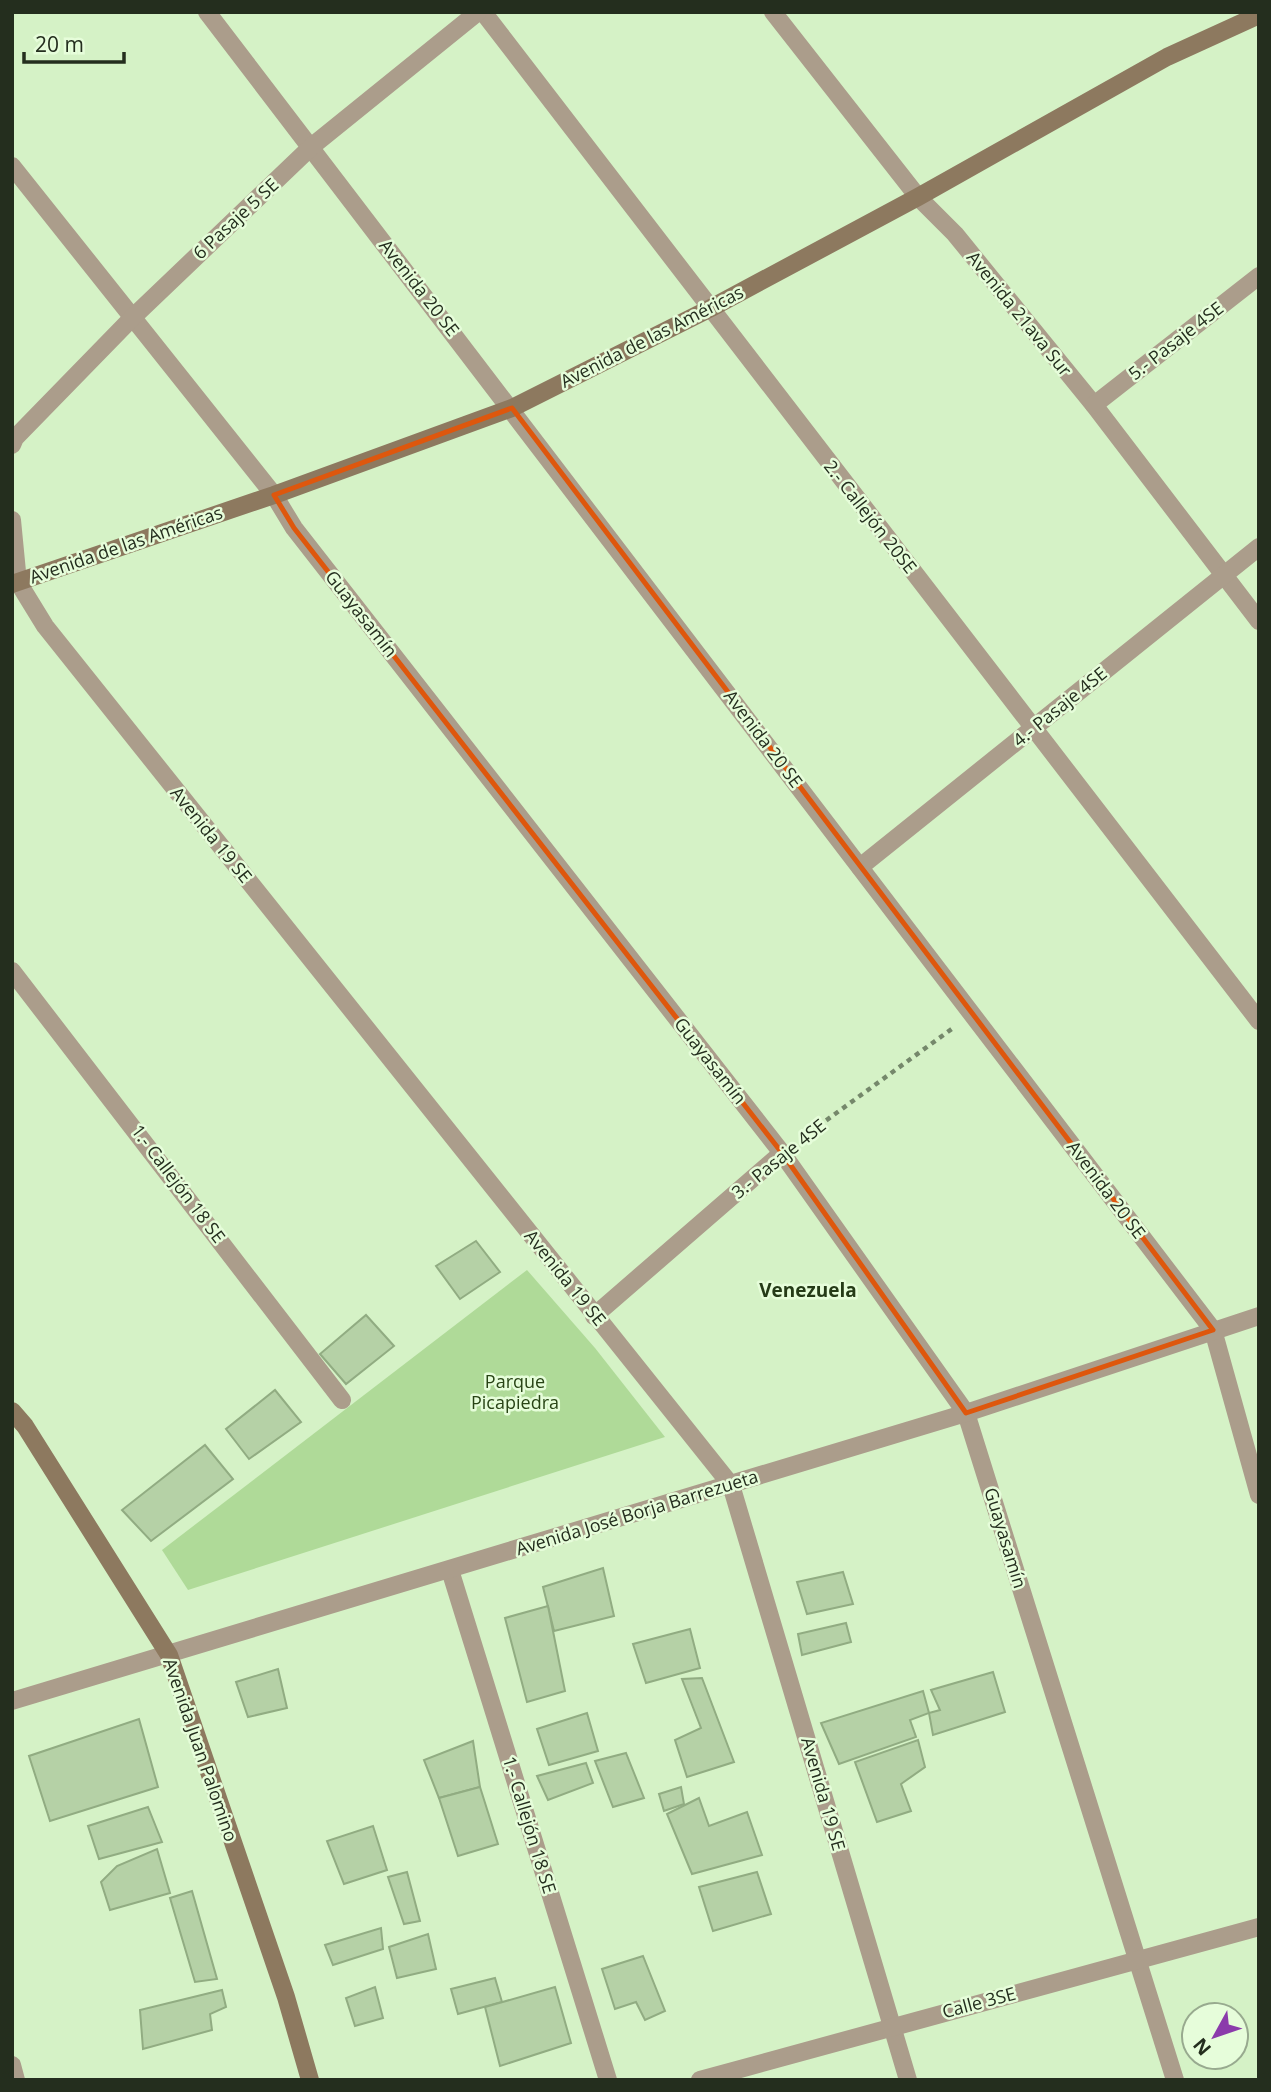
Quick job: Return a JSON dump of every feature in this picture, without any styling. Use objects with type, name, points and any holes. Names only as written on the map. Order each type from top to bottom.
[{"type":"street","name":"Avenida 20 SE","points":[[207,12],[512,408],[1213,1330],[1259,1495]]},
{"type":"street","name":"6 Pasaje 5 SE","points":[[12,445],[131,319],[312,147],[481,12]]},
{"type":"street","name":"2.- Callejón 20SE","points":[[481,12],[1259,1021]]},
{"type":"street","name":"Avenida 21ava Sur","points":[[773,12],[918,197],[954,234],[1094,405],[1259,621]]},
{"type":"street","name":"Avenida de las Américas","points":[[15,583],[274,495],[512,408],[711,308],[918,197],[1167,57],[1259,15]]},
{"type":"street","name":"Guayasamín","points":[[14,173],[274,495],[294,528],[782,1153],[966,1413],[1175,2080]]},
{"type":"street","name":"5.- Pasaje 4SE","points":[[1094,405],[1259,276]]},
{"type":"street","points":[[12,520],[15,583]]},
{"type":"street","name":"4.- Pasaje 4SE","points":[[860,867],[1259,547]]},
{"type":"street","name":"Avenida 19 SE","points":[[15,583],[45,626],[731,1485],[908,2080]]},
{"type":"street","name":"1.- Callejón 18 SE","points":[[12,971],[342,1400]]},
{"type":"street","name":"3.- Pasaje 4SE","points":[[594,1316],[782,1153]]},
{"type":"street","name":"Avenida José Borja Barrezueta","points":[[12,1701],[966,1413],[1259,1316]]},
{"type":"street","name":"Avenida Juan Palomino","points":[[12,1411],[25,1426],[169,1655],[286,1997],[310,2080]]},
{"type":"street","name":"1.- Callejón 18 SE","points":[[450,1570],[608,2080]]},
{"type":"street","name":"Calle 3SE","points":[[700,2080],[1259,1927]]},
{"type":"street","points":[[12,2066],[16,2080]]},
{"type":"path","name":"3.- Pasaje 4SE","points":[[782,1153],[972,1014]]},
{"type":"highlighted area","points":[[512,408],[1213,1330],[966,1413],[782,1153],[294,528],[274,495]]},
{"type":"green space","name":"Parque Picapiedra","points":[[527,1270],[595,1348],[665,1437],[188,1590],[162,1550]]},
{"type":"building","points":[[476,1241],[500,1272],[460,1299],[436,1266]]},
{"type":"building","points":[[366,1315],[394,1346],[346,1384],[320,1354]]},
{"type":"building","points":[[275,1390],[301,1422],[249,1459],[226,1429]]},
{"type":"building","points":[[205,1445],[233,1479],[151,1541],[122,1510]]},
{"type":"building","points":[[603,1568],[614,1616],[554,1631],[543,1587]]},
{"type":"building","points":[[843,1572],[853,1604],[807,1614],[797,1582]]},
{"type":"building","points":[[548,1606],[565,1691],[527,1702],[505,1618]]},
{"type":"building","points":[[846,1623],[851,1642],[802,1655],[798,1634]]},
{"type":"building","points":[[690,1629],[700,1668],[646,1683],[633,1644]]},
{"type":"building","points":[[278,1669],[287,1708],[248,1717],[236,1682]]},
{"type":"building","points":[[993,1672],[1005,1712],[933,1735],[929,1713],[940,1710],[931,1690]]},
{"type":"building","points":[[702,1678],[734,1762],[687,1777],[675,1740],[701,1728],[682,1679]]},
{"type":"building","points":[[923,1691],[929,1713],[910,1720],[916,1737],[839,1764],[821,1723]]},
{"type":"building","points":[[587,1713],[598,1751],[549,1765],[537,1729]]},
{"type":"building","points":[[139,1719],[158,1787],[50,1821],[29,1756]]},
{"type":"building","points":[[918,1740],[925,1767],[901,1784],[911,1811],[877,1822],[855,1762]]},
{"type":"building","points":[[473,1741],[480,1787],[439,1798],[424,1760]]},
{"type":"building","points":[[626,1753],[644,1798],[613,1807],[595,1761]]},
{"type":"building","points":[[586,1763],[593,1783],[548,1800],[537,1776]]},
{"type":"building","points":[[480,1787],[498,1844],[458,1856],[439,1798]]},
{"type":"building","points":[[681,1787],[684,1804],[664,1811],[659,1794]]},
{"type":"building","points":[[699,1798],[709,1826],[747,1812],[762,1855],[692,1874],[667,1814]]},
{"type":"building","points":[[148,1807],[162,1842],[99,1859],[88,1826]]},
{"type":"building","points":[[373,1826],[387,1870],[344,1884],[327,1841]]},
{"type":"building","points":[[157,1849],[170,1893],[110,1910],[101,1882],[117,1866]]},
{"type":"building","points":[[407,1872],[420,1921],[404,1924],[388,1877]]},
{"type":"building","points":[[757,1872],[771,1914],[713,1931],[699,1887]]},
{"type":"building","points":[[192,1891],[217,1979],[195,1982],[170,1898]]},
{"type":"building","points":[[381,1928],[383,1949],[333,1965],[325,1945]]},
{"type":"building","points":[[428,1934],[436,1969],[397,1978],[389,1947]]},
{"type":"building","points":[[643,1956],[665,2011],[645,2020],[636,2002],[615,2009],[602,1969]]},
{"type":"building","points":[[495,1978],[502,2002],[458,2014],[451,1989]]},
{"type":"building","points":[[375,1987],[383,2018],[355,2026],[346,1998]]},
{"type":"building","points":[[555,1987],[571,2043],[500,2066],[485,2007]]},
{"type":"building","points":[[222,1990],[226,2007],[210,2014],[212,2030],[143,2049],[140,2010]]},
{"type":"district","name":"Venezuela","points":[[808,1290]]}]
